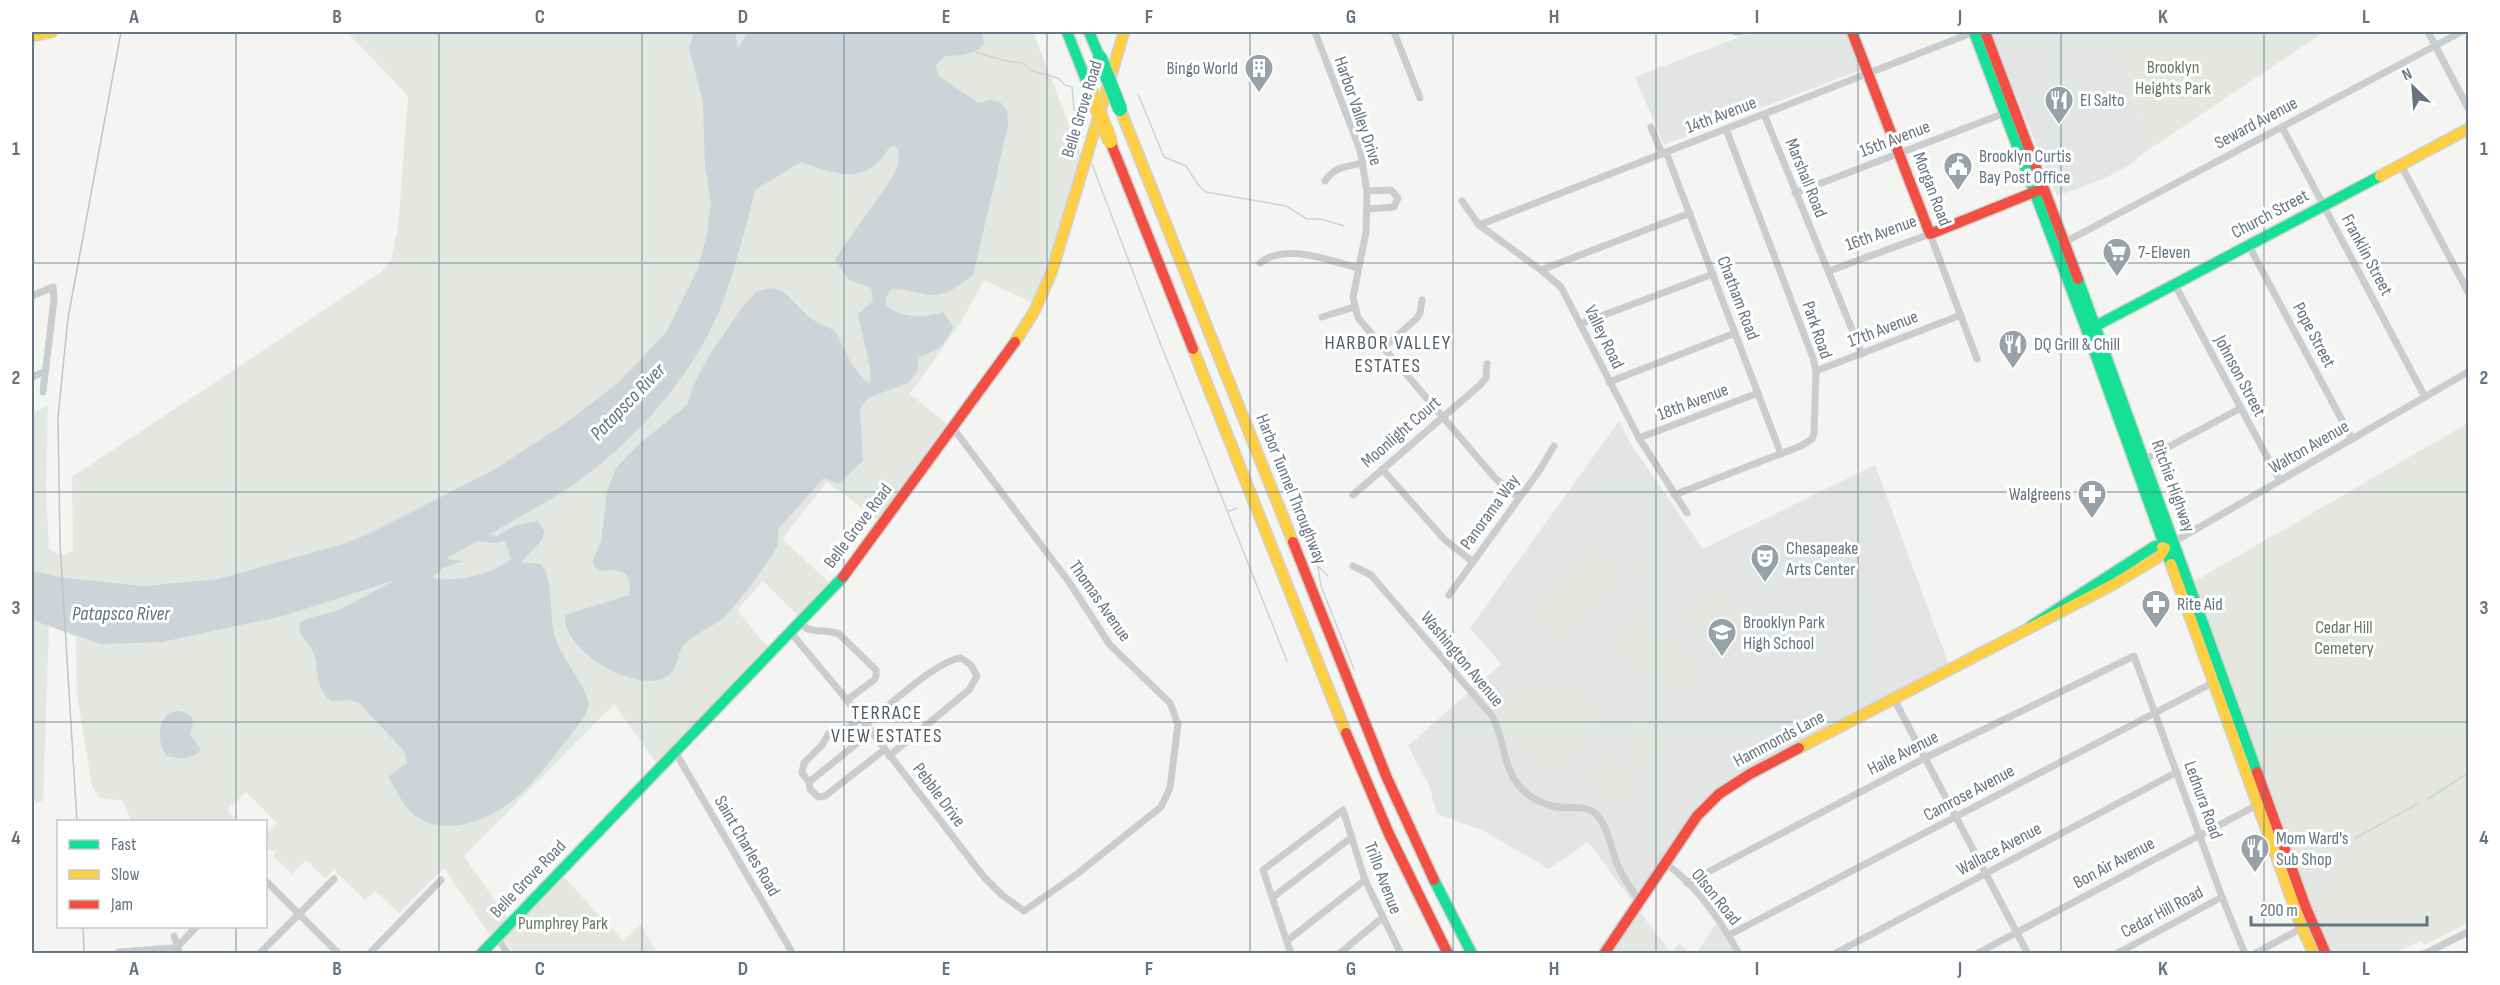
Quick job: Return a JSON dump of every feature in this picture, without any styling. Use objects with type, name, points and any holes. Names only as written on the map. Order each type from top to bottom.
[{"type":"main road","points":[[32,36],[52,32]]},
{"type":"main road","points":[[1067,32],[1347,735],[1389,834],[1448,954]]},
{"type":"main road","name":"Harbor Tunnel Throughway","points":[[1089,32],[1387,778],[1427,867],[1472,954]]},
{"type":"main road","name":"Belle Grove Road","points":[[481,954],[796,629],[846,574],[1023,331],[1045,289],[1124,32]]},
{"type":"main road","name":"Morgan Road","points":[[1852,32],[1930,234]]},
{"type":"main road","name":"Ritchie Highway","points":[[1974,32],[2005,113],[2065,242],[2092,328],[2262,802],[2302,928],[2314,954]]},
{"type":"main road","name":"Ritchie Highway","points":[[1985,32],[2040,190],[2144,460],[2170,545]]},
{"type":"main road","name":"Church Street","points":[[2092,328],[2469,129]]},
{"type":"main road","name":"16th Avenue","points":[[1930,234],[2040,190]]},
{"type":"main road","points":[[2111,580],[2127,568],[2128,564],[2156,546],[2170,545]]},
{"type":"main road","name":"Hammonds Lane","points":[[2031,626],[2111,580],[2160,556],[2170,545]]},
{"type":"main road","name":"Hammonds Lane","points":[[1604,954],[1697,816],[1719,794],[1750,774],[2081,601],[2084,595],[2111,580]]},
{"type":"main road","name":"Ritchie Highway","points":[[2262,802],[2326,954]]},
{"type":"street","name":"Harbor Valley Drive","points":[[1315,32],[1355,135],[1363,163],[1367,191],[1368,209],[1353,297],[1354,307]]},
{"type":"street","points":[[1394,32],[1420,98]]},
{"type":"street","name":"14th Avenue","points":[[1479,225],[1974,32]]},
{"type":"street","points":[[2428,32],[2469,108]]},
{"type":"street","name":"Seward Avenue","points":[[2065,242],[2462,32]]},
{"type":"street","name":"15th Avenue","points":[[1795,193],[2005,113]]},
{"type":"street","name":"Marshall Road","points":[[1764,114],[1862,354]]},
{"type":"street","name":"Chatham Road","points":[[1651,127],[1690,213],[1781,454]]},
{"type":"street","name":"Franklin Street","points":[[2282,127],[2425,397]]},
{"type":"street","name":"Park Road","points":[[1674,495],[1781,454],[1812,439],[1816,371],[1814,358],[1726,129]]},
{"type":"street","points":[[1325,181],[1329,175],[1342,166],[1363,163]]},
{"type":"street","points":[[2401,165],[2469,292]]},
{"type":"street","points":[[1367,191],[1391,190],[1398,198],[1394,207],[1368,209]]},
{"type":"street","name":"Valley Road","points":[[1462,201],[1479,225],[1561,287],[1639,438],[1687,513]]},
{"type":"street","points":[[1541,270],[1690,213]]},
{"type":"street","name":"16th Avenue","points":[[1829,271],[1930,234]]},
{"type":"street","name":"Morgan Road","points":[[1930,234],[1977,359]]},
{"type":"street","name":"Pope Street","points":[[2249,246],[2352,439]]},
{"type":"street","points":[[1260,263],[1280,253],[1310,256],[1358,268]]},
{"type":"street","points":[[1580,324],[1713,274]]},
{"type":"street","name":"Johnson Street","points":[[2175,285],[2280,481]]},
{"type":"street","points":[[32,296],[53,286],[54,299],[43,392]]},
{"type":"street","points":[[1382,349],[1420,313],[1422,300]]},
{"type":"street","points":[[1322,317],[1354,307],[1365,328],[1382,349],[1495,478],[1519,498]]},
{"type":"street","name":"17th Avenue","points":[[1816,371],[1961,315]]},
{"type":"street","points":[[1609,382],[1735,333]]},
{"type":"street","name":"Moonlight Court","points":[[1353,495],[1486,378],[1487,364]]},
{"type":"street","points":[[32,377],[44,372]]},
{"type":"street","name":"Walton Avenue","points":[[2170,545],[2469,372]]},
{"type":"street","name":"18th Avenue","points":[[1639,438],[1758,393]]},
{"type":"street","points":[[2144,460],[2241,408]]},
{"type":"street","name":"Thomas Avenue","points":[[953,428],[1069,582],[1114,650],[1170,703],[1178,724],[1170,788],[1161,807],[1077,874],[1024,911]]},
{"type":"street","name":"Panorama Way","points":[[1449,595],[1554,446]]},
{"type":"street","points":[[1382,469],[1445,540],[1473,562]]},
{"type":"street","name":"Washington Avenue","points":[[1353,566],[1371,575],[1492,716],[1501,734],[1510,771],[1521,789],[1530,796],[1552,806],[1583,809],[1597,815],[1605,829],[1618,867],[1640,902]]},
{"type":"street","points":[[796,629],[832,631],[839,634],[876,670],[874,680],[847,700]]},
{"type":"street","name":"Pebble Drive","points":[[796,629],[863,722],[984,876],[1002,895],[1024,911]]},
{"type":"street","name":"Lednura Road","points":[[2134,656],[2245,954]]},
{"type":"street","name":"Haile Avenue","points":[[1687,883],[1925,758],[2134,656]]},
{"type":"street","points":[[961,658],[971,665],[977,676],[969,690],[887,753],[825,796],[818,797],[813,794],[801,769],[807,758],[822,745],[829,733],[845,730],[863,722],[948,662],[961,658]]},
{"type":"street","name":"Camrose Avenue","points":[[1729,935],[2218,680]]},
{"type":"street","points":[[1894,699],[2028,954]]},
{"type":"street","points":[[809,782],[871,732]]},
{"type":"street","name":"Saint Charles Road","points":[[676,753],[793,954]]},
{"type":"street","name":"Wallace Avenue","points":[[1834,954],[2177,772]]},
{"type":"street","name":"Bon Air Avenue","points":[[1976,954],[2262,802]]},
{"type":"street","name":"Trillo Avenue","points":[[1273,897],[1263,870],[1343,810],[1365,880],[1400,953]]},
{"type":"street","points":[[1291,954],[1273,897],[1352,837]]},
{"type":"street","name":"Olson Road","points":[[1665,863],[1687,883],[1729,935],[1739,954]]},
{"type":"street","points":[[259,954],[334,879]]},
{"type":"street","points":[[369,954],[441,880]]},
{"type":"street","points":[[1288,940],[1365,880]]},
{"type":"street","points":[[267,882],[339,954]]},
{"type":"street","name":"Cedar Hill Road","points":[[2116,954],[2222,897]]},
{"type":"street","points":[[1339,954],[1382,918]]},
{"type":"street","points":[[179,950],[196,928]]},
{"type":"street","points":[[2254,954],[2302,928]]},
{"type":"street","points":[[2424,954],[2469,932]]},
{"type":"street","points":[[174,936],[179,950]]},
{"type":"street","points":[[497,937],[508,954]]},
{"type":"street","points":[[119,952],[179,950]]},
{"type":"shaded area","points":[[1753,32],[1846,32],[1861,70],[1664,145],[1635,77]]},
{"type":"shaded area","points":[[1991,32],[2105,32],[2150,149],[2126,167],[2103,179],[2057,196]]},
{"type":"shaded area","name":"Brooklyn Park High School","points":[[1619,421],[1629,441],[1703,549],[1875,465],[1949,665],[1751,770],[1694,814],[1632,901],[1588,842],[1549,869],[1482,830],[1437,814],[1429,785],[1408,746],[1501,664],[1470,628]]},
{"type":"green space","points":[[347,32],[1033,32],[1081,155],[1033,303],[984,280],[961,322],[910,394],[948,425],[878,520],[827,482],[782,539],[830,583],[799,617],[763,581],[737,610],[770,650],[657,764],[614,704],[464,856],[507,918],[490,935],[444,868],[399,913],[375,891],[365,900],[334,870],[325,879],[306,860],[292,874],[273,856],[276,852],[269,850],[267,833],[277,823],[246,792],[227,810],[237,820],[131,820],[123,801],[100,798],[92,786],[77,694],[76,637],[49,626],[43,801],[32,803],[32,413],[48,406],[46,489],[49,549],[62,556],[73,550],[72,477],[381,272],[391,261],[398,228],[408,96]]},
{"type":"green space","name":"Brooklyn Heights Park","points":[[2105,32],[2324,32],[2150,149]]},
{"type":"green space","name":"Cedar Hill Cemetery","points":[[2468,423],[2468,923],[2425,945],[2420,941],[2394,953],[2331,953],[2316,922],[2193,582]]},
{"type":"green space","points":[[1607,525],[1621,530],[1634,544],[1639,564],[1651,553],[1655,557],[1547,667],[1543,663],[1547,658],[1526,652],[1513,640],[1509,632],[1510,613],[1515,602],[1588,529]],"holes":[[[1599,532],[1622,538],[1627,544],[1632,557],[1629,573],[1557,647],[1541,651],[1526,646],[1514,626],[1516,613],[1521,606],[1541,583],[1581,545]]]},
{"type":"green space","points":[[1590,541],[1624,574],[1558,642],[1524,608]]},
{"type":"green space","points":[[1715,577],[1750,612],[1713,648],[1677,615]]},
{"type":"green space","points":[[1641,609],[1706,674],[1676,703],[1612,639]]},
{"type":"green space","points":[[1544,683],[1572,690],[1587,698],[1608,718],[1548,779],[1542,778],[1509,741],[1495,709],[1503,697],[1509,693]]},
{"type":"green space","points":[[1638,711],[1668,743],[1667,749],[1646,773],[1633,759],[1626,743],[1626,727]]},
{"type":"green space","points":[[1608,756],[1627,759],[1645,774],[1619,800],[1609,801],[1580,775],[1590,765]]},
{"type":"green space","name":"Pumphrey Park","points":[[564,877],[623,941],[640,924],[657,953],[514,953],[503,938]]},
{"type":"green space","points":[[1639,911],[1671,953],[1679,943],[1690,953],[1608,954]]},
{"type":"green space","points":[[1716,923],[1735,954],[1696,954]]},
{"type":"water","name":"Patapsco River","points":[[694,32],[735,32],[738,48],[748,32],[982,32],[984,45],[970,53],[945,56],[936,65],[938,75],[978,103],[990,100],[1000,102],[1007,110],[1008,126],[973,275],[954,289],[942,294],[927,295],[894,289],[890,290],[886,297],[886,305],[906,315],[921,316],[943,312],[953,327],[947,339],[940,347],[918,357],[918,371],[908,383],[868,398],[860,409],[863,461],[838,484],[824,478],[778,529],[777,547],[742,597],[721,620],[683,646],[671,673],[662,679],[649,681],[633,679],[616,673],[586,654],[574,641],[567,628],[565,615],[629,595],[629,581],[624,573],[613,570],[600,571],[594,567],[593,560],[601,542],[607,491],[616,468],[638,445],[687,405],[695,381],[712,351],[744,305],[757,291],[774,288],[785,293],[811,319],[835,331],[852,365],[865,381],[871,382],[858,314],[873,301],[871,288],[848,279],[835,259],[890,181],[898,165],[899,151],[894,145],[878,162],[860,173],[841,174],[801,162],[755,190],[725,296],[713,324],[681,379],[640,428],[593,470],[558,494],[489,535],[497,536],[516,525],[538,521],[544,531],[542,540],[521,562],[541,564],[545,571],[550,589],[556,640],[583,688],[588,704],[585,716],[541,773],[521,794],[499,810],[473,822],[459,825],[431,824],[418,818],[407,808],[388,777],[407,763],[405,752],[359,703],[348,700],[331,701],[319,683],[314,655],[301,634],[300,623],[306,619],[339,610],[395,580],[283,616],[162,642],[101,644],[32,620],[32,571],[65,578],[144,586],[219,579],[343,544],[366,535],[492,471],[570,420],[619,382],[667,331],[698,268],[707,234],[711,203],[705,167],[703,102],[689,49]],"holes":[[[478,541],[495,543],[505,541],[511,559],[495,569],[465,578],[445,580],[436,579],[433,576],[443,568],[464,561],[446,559]]]},
{"type":"water","points":[[181,711],[191,716],[193,724],[190,734],[201,750],[194,756],[176,758],[167,756],[164,752],[160,741],[160,730],[164,719],[169,714]]},
{"type":"waterway","points":[[975,52],[1006,61],[1023,63],[1032,71],[1058,78],[1065,85],[1072,87],[1074,109],[1083,137]]},
{"type":"waterway","points":[[1138,94],[1164,157],[1186,166],[1199,186],[1206,192],[1286,206],[1307,219],[1321,219],[1344,226]]},
{"type":"waterway","points":[[1092,164],[1155,330],[1287,661]]},
{"type":"waterway","points":[[1283,489],[1292,491],[1301,509],[1317,561],[1321,586],[1354,669]]},
{"type":"waterway","points":[[1229,511],[1237,508]]},
{"type":"waterway","points":[[1318,566],[1328,576]]},
{"type":"waterway","points":[[2428,799],[2468,773]]},
{"type":"waterway","points":[[2354,839],[2419,803]]},
{"type":"tram line","points":[[77,820],[60,544],[58,417],[68,318],[121,32]]},
{"type":"tram line","points":[[83,928],[84,954]]},
{"type":"traffic: fast","points":[[1067,32],[1090,90]]},
{"type":"traffic: fast","points":[[1089,32],[1100,58]]},
{"type":"traffic: fast","points":[[1974,32],[2087,331],[2171,564]]},
{"type":"traffic: fast","points":[[1100,58],[1120,109]]},
{"type":"traffic: fast","points":[[2090,329],[2380,176]]},
{"type":"traffic: fast","points":[[2078,279],[2257,772]]},
{"type":"traffic: fast","points":[[2031,626],[2155,546],[2162,547]]},
{"type":"traffic: fast","points":[[481,954],[843,577]]},
{"type":"traffic: fast","points":[[1434,880],[1472,954]]},
{"type":"traffic: slow","points":[[32,36],[52,32]]},
{"type":"traffic: slow","points":[[1015,342],[1035,310],[1052,271],[1124,32]]},
{"type":"traffic: slow","points":[[1090,90],[1110,141]]},
{"type":"traffic: slow","points":[[1120,109],[1293,542]]},
{"type":"traffic: slow","points":[[2380,176],[2468,129]]},
{"type":"traffic: slow","points":[[1193,349],[1346,733]]},
{"type":"traffic: slow","points":[[1799,748],[2114,584],[2160,556],[2165,548],[2162,547]]},
{"type":"traffic: slow","points":[[2171,564],[2302,928],[2314,954]]},
{"type":"traffic: jam","points":[[1852,32],[1930,234],[2042,189]]},
{"type":"traffic: jam","points":[[1985,32],[2078,279]]},
{"type":"traffic: jam","points":[[1110,141],[1193,349]]},
{"type":"traffic: jam","points":[[843,577],[1015,342]]},
{"type":"traffic: jam","points":[[1293,542],[1387,778],[1434,880]]},
{"type":"traffic: jam","points":[[1346,733],[1389,834],[1448,954]]},
{"type":"traffic: jam","points":[[1604,954],[1697,816],[1719,794],[1750,774],[1799,748]]},
{"type":"traffic: jam","points":[[2257,772],[2306,908],[2326,954]]},
{"type":"place","name":"Bingo World","points":[[1259,94]]},
{"type":"place","name":"El Salto","points":[[2059,126]]},
{"type":"place","name":"Brooklyn Curtis Bay Post Office","points":[[1958,192]]},
{"type":"place","name":"7-Eleven","points":[[2117,278]]},
{"type":"place","name":"DQ Grill & Chill","points":[[2013,370]]},
{"type":"place","name":"Walgreens","points":[[2092,520]]},
{"type":"place","name":"Chesapeake Arts Center","points":[[1765,584]]},
{"type":"place","name":"Rite Aid","points":[[2156,630]]},
{"type":"place","name":"Brooklyn Park High School","points":[[1722,658]]},
{"type":"place","name":"Mom Ward's Sub Shop","points":[[2255,874]]},
{"type":"district","name":"HARBOR VALLEY ESTATES","points":[[1388,354]]},
{"type":"district","name":"TERRACE VIEW ESTATES","points":[[887,724]]}]
